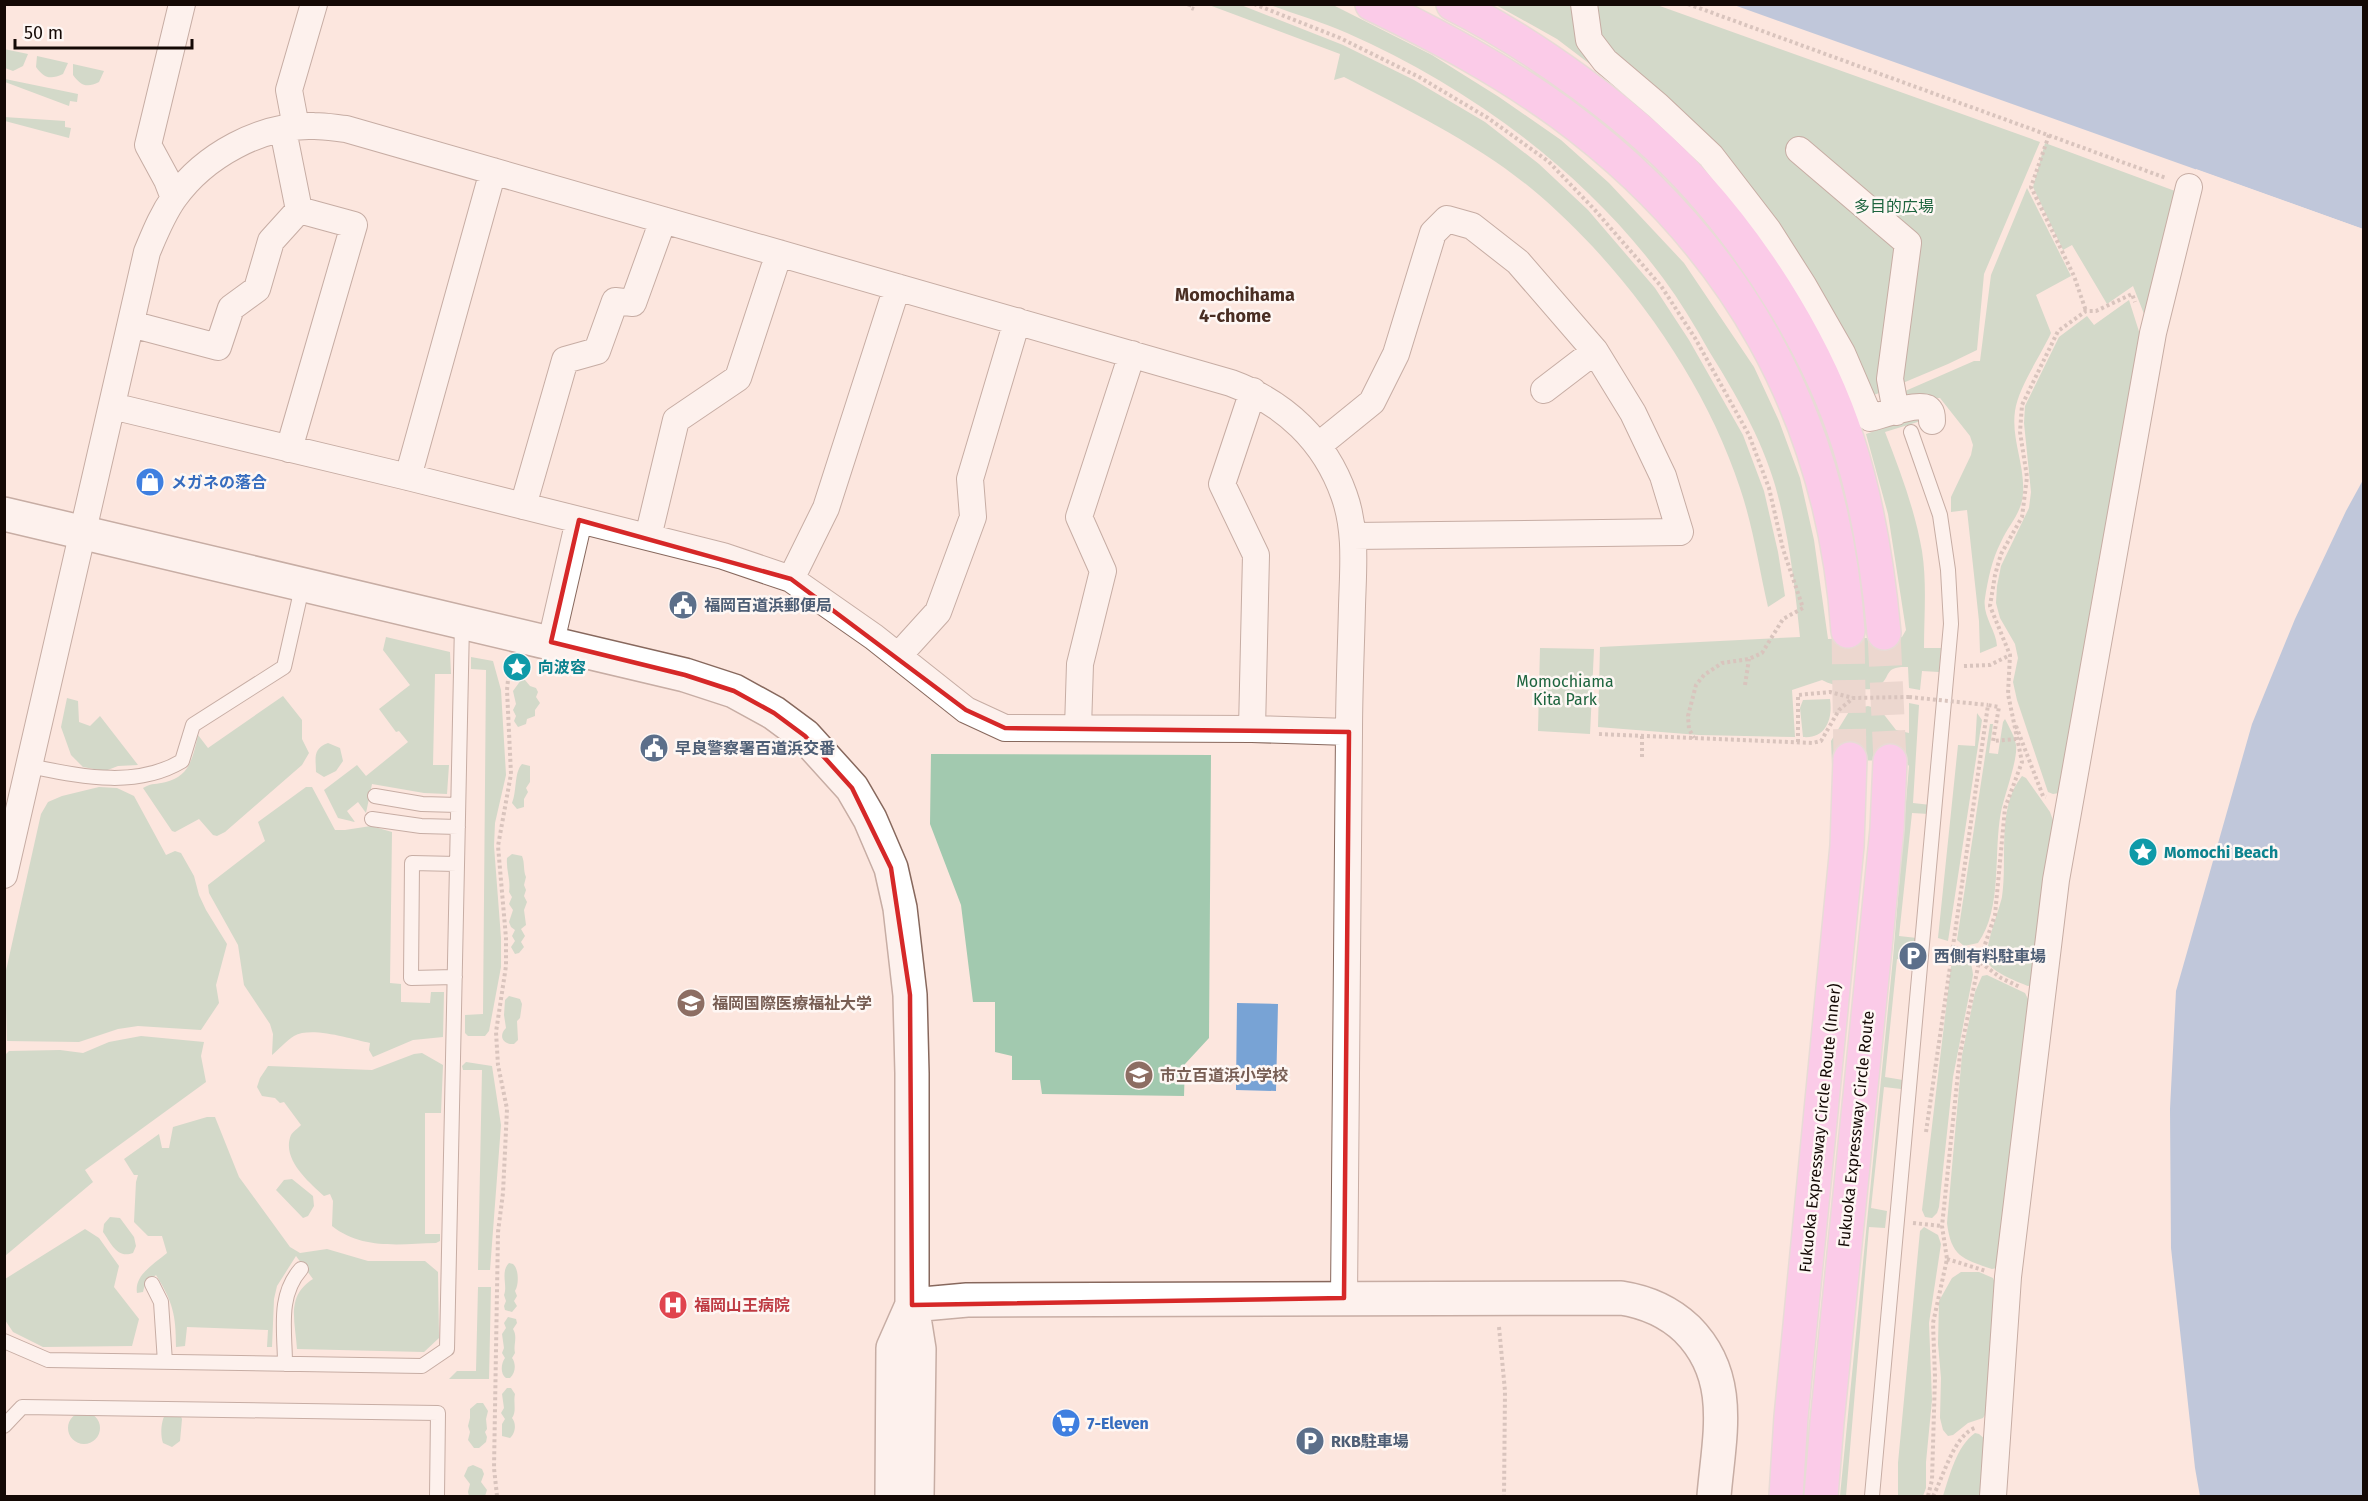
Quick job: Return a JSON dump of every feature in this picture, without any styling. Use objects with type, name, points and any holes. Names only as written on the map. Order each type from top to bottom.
[{"type":"highway","points":[[1372,4],[1443,39],[1505,75],[1560,113],[1615,156],[1666,204],[1714,262],[1750,315],[1788,384],[1814,449],[1834,523],[1844,582],[1848,631]]},
{"type":"highway","points":[[1453,4],[1522,45],[1587,89],[1643,133],[1696,184],[1742,242],[1784,304],[1818,368],[1848,441],[1867,513],[1879,580],[1884,633]]},
{"type":"highway","name":"Fukuoka Expressway Circle Route (Inner)","points":[[1786,1497],[1791,1417],[1842,913],[1850,759]]},
{"type":"highway","name":"Fukuoka Expressway Circle Route","points":[[1821,1497],[1887,829],[1890,760]]},
{"type":"street","points":[[174,198],[148,145],[182,4]]},
{"type":"street","points":[[131,324],[218,347],[231,308],[257,290],[272,241],[299,210],[290,128],[289,90],[314,4]]},
{"type":"street","points":[[1584,4],[1589,40],[1605,61],[1658,106],[1711,156],[1768,230],[1842,353],[1870,418],[1918,406],[1928,408],[1931,412],[1922,427]]},
{"type":"street","points":[[4,875],[147,252],[160,221],[174,198],[206,165],[233,147],[259,135],[290,128],[314,126],[346,129],[1132,354],[1253,391],[1275,404],[1302,426],[1319,445],[1345,497],[1353,536],[1344,1298]]},
{"type":"street","points":[[1799,150],[1908,243],[1890,379],[1896,412]]},
{"type":"street","points":[[408,477],[493,171]]},
{"type":"street","points":[[1993,1497],[2008,1277],[2041,997],[2068,807],[2153,333],[2189,187]]},
{"type":"street","points":[[289,449],[354,225],[299,210]]},
{"type":"street","points":[[1319,445],[1372,402],[1396,354],[1433,233],[1447,219],[1472,226],[1518,262],[1595,351],[1633,413],[1664,476],[1680,532],[1353,536]]},
{"type":"street","points":[[524,506],[565,360],[597,351],[615,301],[633,303],[663,220]]},
{"type":"street","points":[[648,537],[676,420],[738,378],[779,253]]},
{"type":"street","points":[[791,579],[826,508],[897,287]]},
{"type":"street","points":[[898,656],[938,612],[973,517],[970,479],[1017,321]]},
{"type":"street","points":[[1544,390],[1595,351]]},
{"type":"street","points":[[1078,728],[1080,664],[1103,571],[1079,517],[1132,354]]},
{"type":"street","points":[[1252,729],[1256,555],[1222,484],[1253,391]]},
{"type":"street","points":[[112,406],[723,556],[791,579],[898,656],[966,710],[1005,728],[1252,729],[1349,732]]},
{"type":"street","points":[[4,514],[685,675],[734,691],[774,713],[804,736],[828,759],[852,788],[870,819],[891,868],[900,908],[910,995],[912,1305],[919,1349],[917,1497]]},
{"type":"street","points":[[551,642],[579,520]]},
{"type":"street","points":[[912,1305],[967,1300],[1344,1298],[1621,1298],[1641,1302],[1660,1309],[1674,1318],[1695,1337],[1708,1354],[1717,1377],[1721,1409],[1714,1497]]},
{"type":"street","points":[[892,1497],[893,1348],[912,1305]]},
{"type":"lane","points":[[1872,1497],[1951,624],[1948,570],[1940,515],[1922,427]]},
{"type":"lane","points":[[29,766],[79,776],[129,779],[165,771],[182,761],[193,725],[284,667],[303,583]]},
{"type":"lane","points":[[4,1341],[48,1360],[422,1366],[447,1349],[462,621]]},
{"type":"lane","points":[[375,796],[422,804],[459,806]]},
{"type":"lane","points":[[372,819],[421,826],[458,827]]},
{"type":"lane","points":[[455,977],[411,978],[412,863],[457,864]]},
{"type":"lane","points":[[285,1364],[283,1319],[286,1299],[294,1276],[301,1269]]},
{"type":"lane","points":[[152,1284],[161,1302],[165,1362]]},
{"type":"lane","points":[[4,1426],[22,1407],[438,1413],[437,1497]]},
{"type":"path","points":[[1190,4],[1189,7],[1194,9]]},
{"type":"path","points":[[1254,4],[1340,38],[1419,77],[1488,118],[1548,161],[1601,216],[1660,286],[1695,338],[1749,435],[1769,488],[1784,549],[1803,608],[1783,620],[1762,653],[1749,659],[1722,663],[1704,675],[1696,685],[1688,716],[1689,729],[1694,738]]},
{"type":"path","points":[[1688,4],[2189,187]]},
{"type":"path","points":[[2049,135],[2031,187],[2074,276],[2086,311]]},
{"type":"path","points":[[1928,1497],[1932,1480],[1935,1389],[1933,1323],[1947,1259],[1941,1226],[1959,1054],[1979,962],[1995,915],[2005,808],[2022,762],[2008,693],[2010,655],[1990,606],[2001,554],[2022,517],[2026,477],[2020,432],[2022,405],[2058,331],[2086,311],[2096,311],[2132,294],[2144,325],[2153,333]]},
{"type":"path","points":[[1963,666],[1990,665],[2010,655]]},
{"type":"path","points":[[497,1497],[494,1468],[498,1232],[504,1193],[507,1109],[498,1065],[496,1032],[506,957],[498,846],[511,774],[507,690],[511,657]]},
{"type":"path","points":[[1745,685],[1749,659]]},
{"type":"path","points":[[1798,742],[1798,695],[1830,692],[1853,698],[1909,697],[1999,707],[1993,741],[2016,739]]},
{"type":"path","points":[[1599,734],[1812,743],[1821,741],[1839,710],[1853,698]]},
{"type":"path","points":[[1925,1140],[1988,705]]},
{"type":"path","points":[[2013,719],[2043,796],[2059,800],[2068,807]]},
{"type":"path","points":[[1642,736],[1642,757]]},
{"type":"path","points":[[1932,954],[1951,952],[1960,947],[2001,978],[2041,997]]},
{"type":"path","points":[[1904,1226],[1913,1223],[1941,1226]]},
{"type":"path","points":[[1912,1234],[1913,1223]]},
{"type":"path","points":[[1947,1259],[1997,1276],[2008,1277]]},
{"type":"path","points":[[1500,1320],[1505,1391],[1504,1497]]},
{"type":"path","points":[[1933,1497],[1954,1449],[1970,1430],[1983,1426],[1998,1432]]},
{"type":"highlighted area","points":[[579,520],[791,579],[966,710],[1005,728],[1349,732],[1344,1298],[912,1305],[910,995],[891,868],[852,788],[805,736],[774,713],[734,691],[685,675],[551,642]]},
{"type":"green space","points":[[1209,5],[1241,5],[1343,45],[1414,80],[1485,122],[1539,164],[1588,210],[1655,288],[1689,340],[1743,435],[1764,491],[1785,596],[1768,607],[1745,502],[1724,446],[1705,405],[1682,364],[1656,325],[1597,251],[1532,189],[1465,142],[1344,77],[1334,80],[1340,54]]},
{"type":"green space","points":[[1270,5],[1333,5],[1432,55],[1561,140],[1609,183],[1684,263],[1754,367],[1779,421],[1800,478],[1814,540],[1828,639],[1902,637],[1906,630],[1888,514],[1866,434],[1921,415],[1924,420],[1885,432],[1907,491],[1919,536],[1924,575],[1924,648],[1941,648],[1939,672],[1922,671],[1920,690],[1909,688],[1908,667],[1900,667],[1891,670],[1883,682],[1874,688],[1850,688],[1822,680],[1792,690],[1795,737],[1699,735],[1598,727],[1600,647],[1800,637],[1794,580],[1784,522],[1775,485],[1755,433],[1738,399],[1693,323],[1663,278],[1597,202],[1560,167],[1521,135],[1437,79],[1347,33]]},
{"type":"green space","points":[[1496,5],[1576,5],[1653,112],[1557,39]]},
{"type":"green space","name":"多目的広場","points":[[1594,5],[1657,5],[2040,142],[1984,274],[1977,350],[1867,398],[1812,283],[1602,45]]},
{"type":"green space","points":[[4,49],[28,54],[23,66],[13,71],[5,68]]},
{"type":"green space","points":[[37,56],[68,63],[63,74],[48,77],[36,67]]},
{"type":"green space","points":[[73,64],[104,71],[99,82],[84,85],[73,75]]},
{"type":"green space","points":[[5,79],[78,94],[77,102],[70,101],[69,106],[5,82]]},
{"type":"green space","points":[[4,117],[65,121],[65,127],[71,128],[69,138],[5,121]]},
{"type":"green space","points":[[2045,143],[2175,191],[2179,200],[2146,319],[2133,286],[2107,304],[2072,245],[2063,250],[2033,187]]},
{"type":"green space","points":[[2027,188],[2071,276],[2036,295],[2051,333],[2025,382],[2015,411],[2016,442],[2023,483],[2022,500],[2018,513],[1995,555],[1986,591],[1985,611],[1997,646],[1980,653],[1979,621],[1967,510],[1951,512],[1951,497],[1971,455],[1973,445],[1970,436],[1940,398],[1908,399],[1903,392],[1974,361],[1980,361],[1991,275]]},
{"type":"green space","points":[[2129,300],[2142,341],[2115,489],[2099,559],[2059,793],[2053,794],[2048,792],[2017,700],[2013,682],[2018,658],[2015,644],[2000,618],[1996,603],[1997,586],[2001,566],[2029,508],[2031,492],[2024,423],[2025,406],[2059,337],[2087,316],[2094,325]]},
{"type":"green space","points":[[386,637],[450,652],[451,674],[435,674],[433,765],[449,765],[447,794],[424,793],[372,784],[366,813],[358,802],[347,811],[355,822],[338,818],[324,790],[357,765],[366,776],[408,742],[399,731],[396,732],[379,709],[410,685],[383,650]]},
{"type":"green space","name":"Momochiama Kita Park","points":[[1540,648],[1594,649],[1590,734],[1538,731]]},
{"type":"green space","points":[[471,657],[493,661],[501,690],[506,775],[495,823],[494,846],[501,967],[489,1031],[485,1036],[468,1036],[465,1033],[465,1015],[483,1014],[486,670],[471,669]]},
{"type":"green space","points":[[521,680],[525,680],[530,686],[536,688],[538,692],[536,697],[540,703],[535,710],[535,716],[527,719],[526,724],[518,727],[514,721],[516,716],[513,710],[516,704],[513,691]]},
{"type":"green space","points":[[283,696],[302,720],[302,739],[309,753],[302,765],[225,832],[217,836],[213,835],[199,819],[175,832],[172,831],[143,788],[166,782],[180,775],[192,758],[198,735],[208,748]]},
{"type":"green space","points":[[67,698],[78,701],[79,722],[90,726],[100,716],[138,765],[118,766],[105,771],[83,767],[71,755],[61,727]]},
{"type":"green space","points":[[1830,699],[1830,714],[1826,726],[1817,735],[1803,737],[1800,708],[1803,700]]},
{"type":"green space","points":[[1909,703],[1919,705],[1913,803],[1931,805],[1929,814],[1912,813],[1899,936],[1917,938],[1915,961],[1897,959],[1885,1077],[1903,1080],[1901,1089],[1884,1087],[1871,1208],[1887,1211],[1885,1228],[1869,1227],[1846,1496],[1840,1496],[1893,958],[1909,766],[1905,761],[1836,760],[1832,765],[1831,741],[1850,710],[1868,706],[1882,712],[1896,730],[1909,733]]},
{"type":"green space","points":[[1977,713],[1982,720],[1948,941],[1938,938],[1958,745],[1975,746]]},
{"type":"green space","points":[[2005,719],[2016,745],[2016,752],[2001,812],[1991,914],[1978,943],[1964,946],[1957,940],[1990,724],[1993,724],[1989,753],[1998,754]]},
{"type":"green space","points":[[328,743],[340,748],[343,761],[336,771],[324,777],[316,772],[316,755],[319,748]]},
{"type":"green space","points":[[931,754],[1211,755],[1209,1038],[1185,1064],[1184,1096],[1042,1094],[1040,1080],[1012,1080],[1012,1056],[995,1052],[995,1002],[973,1002],[961,905],[930,824]]},
{"type":"green space","points":[[522,764],[530,766],[530,782],[526,788],[528,792],[524,799],[524,807],[517,809],[512,803],[519,768]]},
{"type":"green space","points":[[2022,776],[2026,778],[2050,812],[2055,826],[2033,985],[2028,986],[1995,970],[1988,963],[1987,958],[1989,941],[2002,897],[2006,818],[2014,789]]},
{"type":"green space","points":[[99,787],[117,788],[134,796],[166,855],[175,851],[181,853],[194,876],[206,910],[227,944],[216,985],[219,1003],[201,1030],[138,1026],[118,1029],[79,1042],[7,1041],[5,975],[41,814],[48,802],[62,796]]},
{"type":"green space","points":[[306,787],[312,787],[335,830],[371,826],[392,832],[390,983],[401,984],[401,1002],[430,1003],[431,992],[444,992],[443,1037],[413,1040],[373,1057],[369,1050],[370,1043],[331,1034],[310,1032],[294,1036],[272,1055],[273,1034],[270,1024],[244,985],[238,945],[209,893],[208,885],[265,841],[258,822]]},
{"type":"green space","points":[[512,854],[522,856],[523,859],[526,877],[524,896],[527,902],[524,910],[526,925],[521,929],[525,936],[521,942],[524,947],[515,954],[511,947],[515,941],[512,936],[515,930],[509,922],[513,910],[509,904],[512,897],[509,892],[507,863],[507,858]]},
{"type":"green space","points":[[1960,953],[1970,962],[1973,975],[1953,1077],[1939,1207],[1932,1218],[1925,1217],[1922,1210],[1952,958]]},
{"type":"green space","points":[[1987,975],[2025,993],[2030,1003],[1997,1268],[1992,1269],[1960,1255],[1952,1243],[1947,1223],[1962,1055],[1975,992],[1982,976]]},
{"type":"green space","points":[[509,996],[520,999],[522,1004],[520,1018],[517,1021],[518,1040],[514,1044],[507,1043],[502,1037],[506,1028],[505,1000]]},
{"type":"green space","points":[[141,1036],[204,1042],[201,1056],[206,1082],[85,1170],[93,1182],[5,1256],[6,1054],[9,1051],[60,1050],[83,1053],[109,1042]]},
{"type":"green space","points":[[422,1053],[443,1065],[441,1113],[425,1113],[425,1234],[440,1234],[440,1241],[382,1244],[356,1239],[332,1226],[333,1201],[330,1194],[324,1196],[304,1177],[293,1161],[289,1144],[291,1135],[301,1125],[284,1102],[280,1103],[275,1098],[262,1096],[257,1087],[260,1078],[268,1066],[372,1070]]},
{"type":"green space","points":[[466,1062],[492,1066],[501,1125],[490,1270],[478,1270],[482,1070],[463,1070],[462,1066]]},
{"type":"green space","points":[[207,1117],[215,1117],[239,1177],[290,1247],[300,1253],[327,1249],[368,1261],[425,1261],[438,1272],[439,1338],[424,1352],[297,1349],[294,1319],[296,1301],[304,1286],[313,1279],[296,1256],[277,1286],[274,1299],[272,1347],[267,1347],[268,1330],[187,1327],[185,1346],[176,1347],[172,1309],[156,1275],[145,1284],[143,1292],[137,1293],[142,1275],[167,1253],[162,1236],[148,1236],[134,1222],[138,1175],[134,1175],[124,1159],[159,1134],[162,1148],[169,1148],[173,1127]]},
{"type":"green space","points":[[292,1179],[313,1196],[314,1206],[308,1216],[303,1218],[276,1190],[284,1180]]},
{"type":"green space","points":[[110,1217],[120,1218],[134,1237],[136,1246],[133,1253],[119,1252],[103,1232],[104,1224]]},
{"type":"green space","points":[[1924,1227],[1938,1235],[1941,1244],[1929,1323],[1932,1400],[1926,1488],[1923,1496],[1898,1496],[1898,1463],[1920,1231]]},
{"type":"green space","points":[[85,1229],[99,1238],[119,1266],[114,1287],[139,1319],[132,1346],[43,1347],[13,1332],[5,1320],[5,1279]]},
{"type":"green space","points":[[509,1263],[515,1266],[518,1277],[515,1291],[517,1296],[514,1301],[517,1306],[512,1312],[505,1310],[504,1306],[506,1301],[505,1271]]},
{"type":"green space","points":[[1961,1272],[1979,1272],[1993,1278],[1996,1285],[1989,1368],[1990,1407],[1983,1418],[1968,1423],[1953,1435],[1948,1436],[1943,1430],[1940,1418],[1939,1301],[1952,1278]]},
{"type":"green space","points":[[478,1287],[491,1287],[489,1379],[449,1379],[457,1371],[476,1371]]},
{"type":"green space","points":[[508,1317],[516,1319],[517,1323],[513,1329],[514,1371],[510,1378],[506,1378],[502,1371],[505,1358],[502,1353],[504,1348],[502,1334]]},
{"type":"green space","points":[[507,1388],[511,1388],[515,1394],[512,1418],[515,1429],[510,1438],[502,1436],[502,1424],[505,1419],[501,1413],[504,1408],[502,1394]]},
{"type":"green space","points":[[477,1403],[483,1403],[488,1411],[485,1432],[487,1437],[486,1442],[479,1448],[474,1448],[468,1440],[470,1432],[468,1426],[470,1409]]},
{"type":"green space","points":[[84,1412],[95,1417],[100,1428],[95,1439],[84,1444],[73,1439],[68,1428],[73,1417]]},
{"type":"green space","points":[[166,1413],[180,1414],[182,1419],[180,1441],[172,1447],[163,1443],[162,1440],[162,1423]]},
{"type":"green space","points":[[1975,1433],[1986,1440],[1983,1496],[1943,1496],[1958,1454]]},
{"type":"green space","points":[[473,1465],[482,1469],[484,1474],[481,1482],[487,1490],[485,1496],[469,1496],[470,1484],[464,1476],[468,1467]]},
{"type":"water","points":[[1734,5],[2363,5],[2363,229]]},
{"type":"water","points":[[2363,480],[2363,1496],[2200,1496],[2171,1248],[2170,1109],[2176,991],[2252,724],[2295,619]]},
{"type":"water","points":[[1237,1003],[1278,1004],[1276,1091],[1236,1090]]},
{"type":"pier","points":[[2196,169],[2363,229],[2364,232],[2195,172]]},
{"type":"tunnel","points":[[1848,631],[1850,759]]},
{"type":"tunnel","points":[[1884,633],[1890,761]]},
{"type":"place","name":"メガネの落合","points":[[150,482]]},
{"type":"place","name":"福岡百道浜郵便局","points":[[683,605]]},
{"type":"place","name":"向波容","points":[[517,667]]},
{"type":"place","name":"早良警察署百道浜交番","points":[[654,748]]},
{"type":"place","name":"Momochi Beach","points":[[2143,852]]},
{"type":"place","name":"西側有料駐車場","points":[[1913,956]]},
{"type":"place","name":"福岡国際医療福祉大学","points":[[691,1003]]},
{"type":"place","name":"市立百道浜小学校","points":[[1139,1075]]},
{"type":"place","name":"福岡山王病院","points":[[673,1305]]},
{"type":"place","name":"7-Eleven","points":[[1066,1423]]},
{"type":"place","name":"RKB駐車場","points":[[1310,1441]]},
{"type":"district","name":"Momochihama 4-chome","points":[[1235,305]]}]
